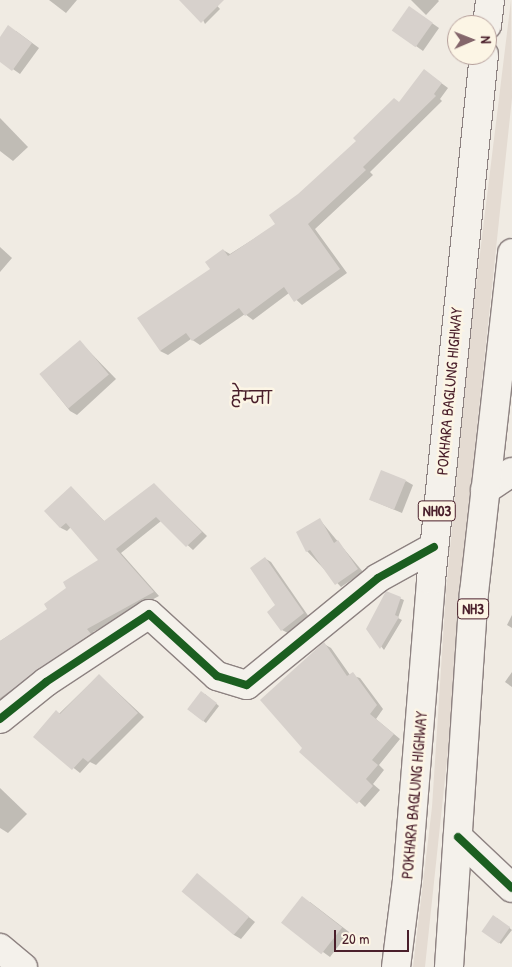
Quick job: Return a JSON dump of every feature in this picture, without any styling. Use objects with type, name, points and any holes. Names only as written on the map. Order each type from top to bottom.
[{"type":"main road","points":[[488,15],[490,0]]},
{"type":"main road","name":"POKHARA BAGLUNG HIGHWAY","points":[[396,967],[407,880],[434,547],[483,65]]},
{"type":"main road","name":"NH3","points":[[449,967],[474,593],[512,253]]},
{"type":"main road","points":[[485,490],[512,472]]},
{"type":"main road","points":[[0,719],[46,682],[149,614],[217,676],[247,685],[378,578],[434,547]]},
{"type":"main road","points":[[458,837],[512,888]]},
{"type":"main road","points":[[0,948],[23,967]]},
{"type":"shaded area","points":[[511,0],[512,98],[470,494],[449,741],[425,967],[413,967],[432,807],[446,592],[470,335]]},
{"type":"building","points":[[179,0],[224,0],[201,23]]},
{"type":"building","points":[[409,6],[433,23],[416,47],[392,31]]},
{"type":"building","points":[[8,25],[32,43],[12,71],[0,62],[0,37]]},
{"type":"building","points":[[424,69],[442,83],[434,94],[436,96],[363,167],[366,170],[308,224],[340,269],[294,302],[284,287],[245,316],[239,308],[192,341],[186,333],[160,351],[137,318],[210,269],[205,262],[223,249],[228,256],[275,224],[269,215],[298,194],[356,141],[353,138],[394,98],[399,102]]},
{"type":"building","points":[[80,340],[109,374],[68,409],[39,374]]},
{"type":"building","points":[[381,470],[406,480],[394,510],[369,500]]},
{"type":"building","points":[[154,483],[202,532],[186,547],[156,517],[116,549],[154,592],[87,629],[91,634],[0,698],[0,641],[47,609],[44,604],[66,588],[63,582],[98,560],[66,523],[60,528],[44,511],[71,486],[104,521]]},
{"type":"building","points":[[320,518],[334,543],[338,540],[358,569],[335,585],[310,550],[306,552],[296,532]]},
{"type":"building","points":[[265,557],[304,613],[281,631],[267,612],[275,605],[250,568]]},
{"type":"building","points":[[386,591],[401,597],[395,615],[399,617],[380,649],[366,629]]},
{"type":"building","points":[[324,642],[347,676],[353,672],[377,705],[370,714],[394,734],[372,760],[378,765],[366,779],[373,786],[357,804],[299,752],[302,748],[260,700]]},
{"type":"building","points":[[99,674],[138,713],[88,762],[83,758],[72,770],[33,737],[56,710],[60,714]]},
{"type":"building","points":[[201,691],[217,703],[203,721],[187,709]]},
{"type":"building","points":[[197,873],[249,917],[234,935],[182,891]]},
{"type":"building","points":[[302,896],[342,927],[321,954],[281,923]]},
{"type":"building","points":[[493,915],[510,927],[499,943],[482,931]]},
{"type":"cycle path","points":[[0,719],[46,682],[149,614],[217,676],[247,685],[378,578],[434,547]]},
{"type":"cycle path","points":[[458,837],[512,888]]},
{"type":"district","name":"हेम्जा","points":[[251,398]]}]
